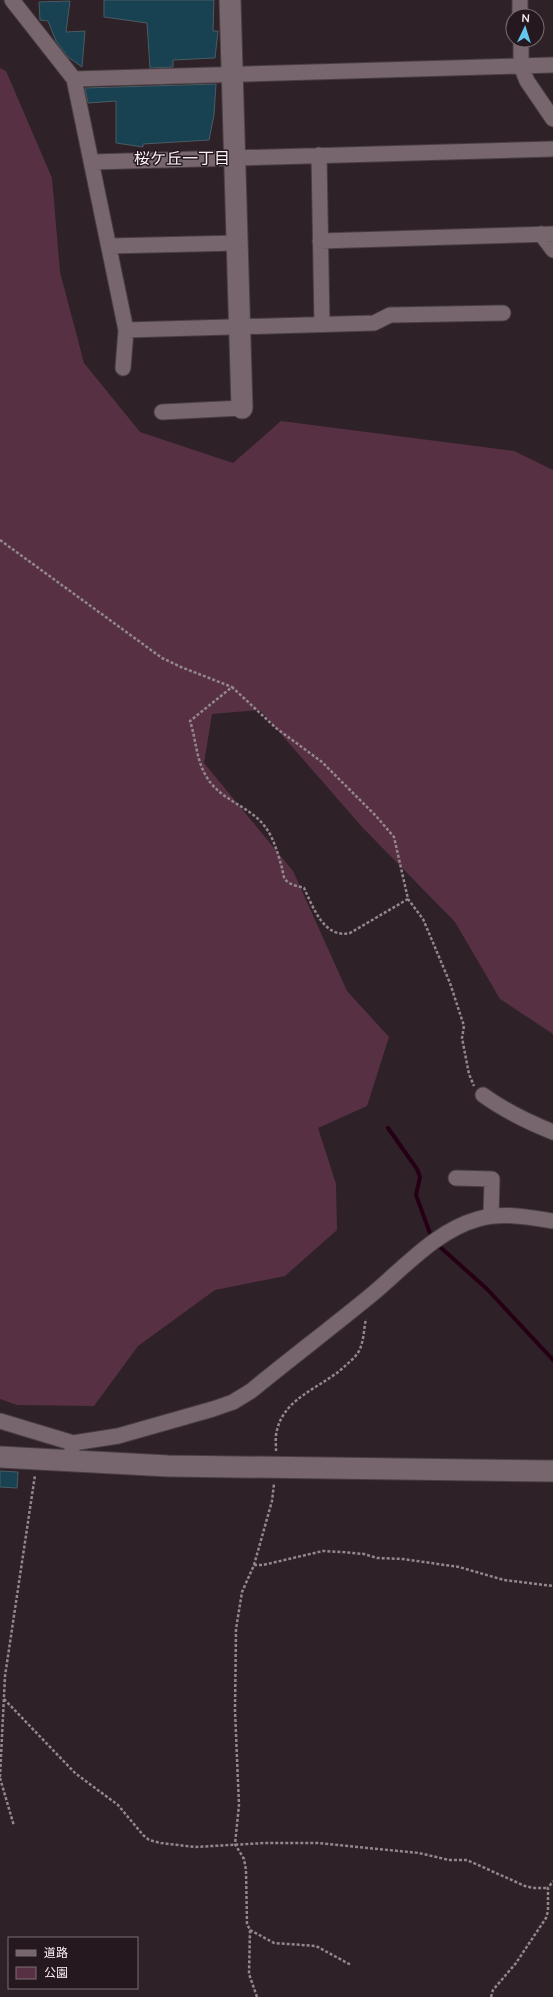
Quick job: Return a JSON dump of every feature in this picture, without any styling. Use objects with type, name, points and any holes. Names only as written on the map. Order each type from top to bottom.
[{"type":"street","points":[[12,0],[74,79],[126,330],[123,368]]},
{"type":"street","points":[[162,412],[242,408],[230,0]]},
{"type":"street","points":[[520,48],[521,66],[528,81],[553,119]]},
{"type":"street","points":[[74,79],[553,65]]},
{"type":"street","points":[[92,162],[553,149]]},
{"type":"street","points":[[319,156],[322,324]]},
{"type":"street","points":[[320,241],[547,234],[553,250]]},
{"type":"street","points":[[109,246],[237,243]]},
{"type":"street","points":[[126,330],[374,323],[390,315],[503,313]]},
{"type":"street","points":[[483,1095],[518,1117],[553,1132]]},
{"type":"street","points":[[456,1178],[492,1179],[491,1216]]},
{"type":"street","points":[[0,1457],[37,1459],[72,1452],[118,1436],[233,1402],[251,1391],[369,1297],[435,1241],[460,1225],[491,1216],[514,1216],[553,1221]]},
{"type":"street","points":[[0,1421],[72,1452],[275,1467],[553,1471]]},
{"type":"path","points":[[0,540],[162,658],[232,687],[276,728],[322,762],[381,821],[394,838],[408,899],[423,920],[450,983],[464,1026],[462,1038],[469,1074],[473,1084],[483,1095]]},
{"type":"path","points":[[232,687],[190,721],[194,732],[194,746],[206,777],[220,793],[240,808],[258,817],[267,829],[275,846],[285,879],[292,884],[304,888],[318,919],[332,931],[342,935],[350,934],[408,899]]},
{"type":"path","points":[[257,1997],[249,1974],[250,1930],[247,1924],[246,1870],[244,1860],[235,1844],[239,1805],[235,1711],[236,1629],[242,1592],[254,1565],[272,1501],[276,1430],[280,1420],[295,1401],[310,1389],[338,1374],[354,1358],[361,1346],[369,1297]]},
{"type":"path","points":[[14,1826],[0,1777],[5,1676],[37,1459]]},
{"type":"path","points":[[254,1565],[263,1565],[323,1551],[342,1552],[364,1554],[377,1558],[403,1559],[460,1567],[504,1580],[553,1586]]},
{"type":"path","points":[[4,1699],[75,1773],[118,1805],[149,1840],[161,1844],[195,1847],[265,1843],[318,1843],[418,1853],[449,1860],[467,1860],[525,1886],[533,1888],[548,1888]]},
{"type":"path","points":[[490,1997],[493,1990],[516,1963],[546,1918],[548,1911],[548,1888],[553,1881]]},
{"type":"path","points":[[250,1930],[274,1943],[316,1946],[351,1964]]},
{"type":"green space","points":[[0,68],[6,71],[52,178],[60,272],[84,363],[140,432],[233,463],[281,421],[514,451],[553,470],[553,1034],[500,999],[455,922],[363,828],[260,710],[212,714],[204,763],[293,871],[347,991],[389,1037],[367,1106],[318,1128],[336,1184],[337,1230],[285,1276],[215,1290],[138,1346],[94,1406],[17,1405],[0,1399]]},
{"type":"building","points":[[104,0],[214,0],[213,31],[218,31],[215,58],[173,60],[173,67],[150,68],[147,23],[104,17]]},
{"type":"building","points":[[70,1],[66,32],[85,31],[82,67],[68,57],[56,41],[48,21],[40,20],[39,2]]},
{"type":"building","points":[[216,84],[214,115],[209,140],[143,144],[143,147],[116,143],[116,101],[88,103],[85,88]]},
{"type":"building","points":[[0,1471],[18,1472],[17,1488],[0,1487]]},
{"type":"waterway","points":[[388,1128],[417,1169],[420,1177],[416,1195],[431,1236],[439,1246],[487,1289],[553,1360]]},
{"type":"district","name":"桜ケ丘一丁目","points":[[182,158]]}]
